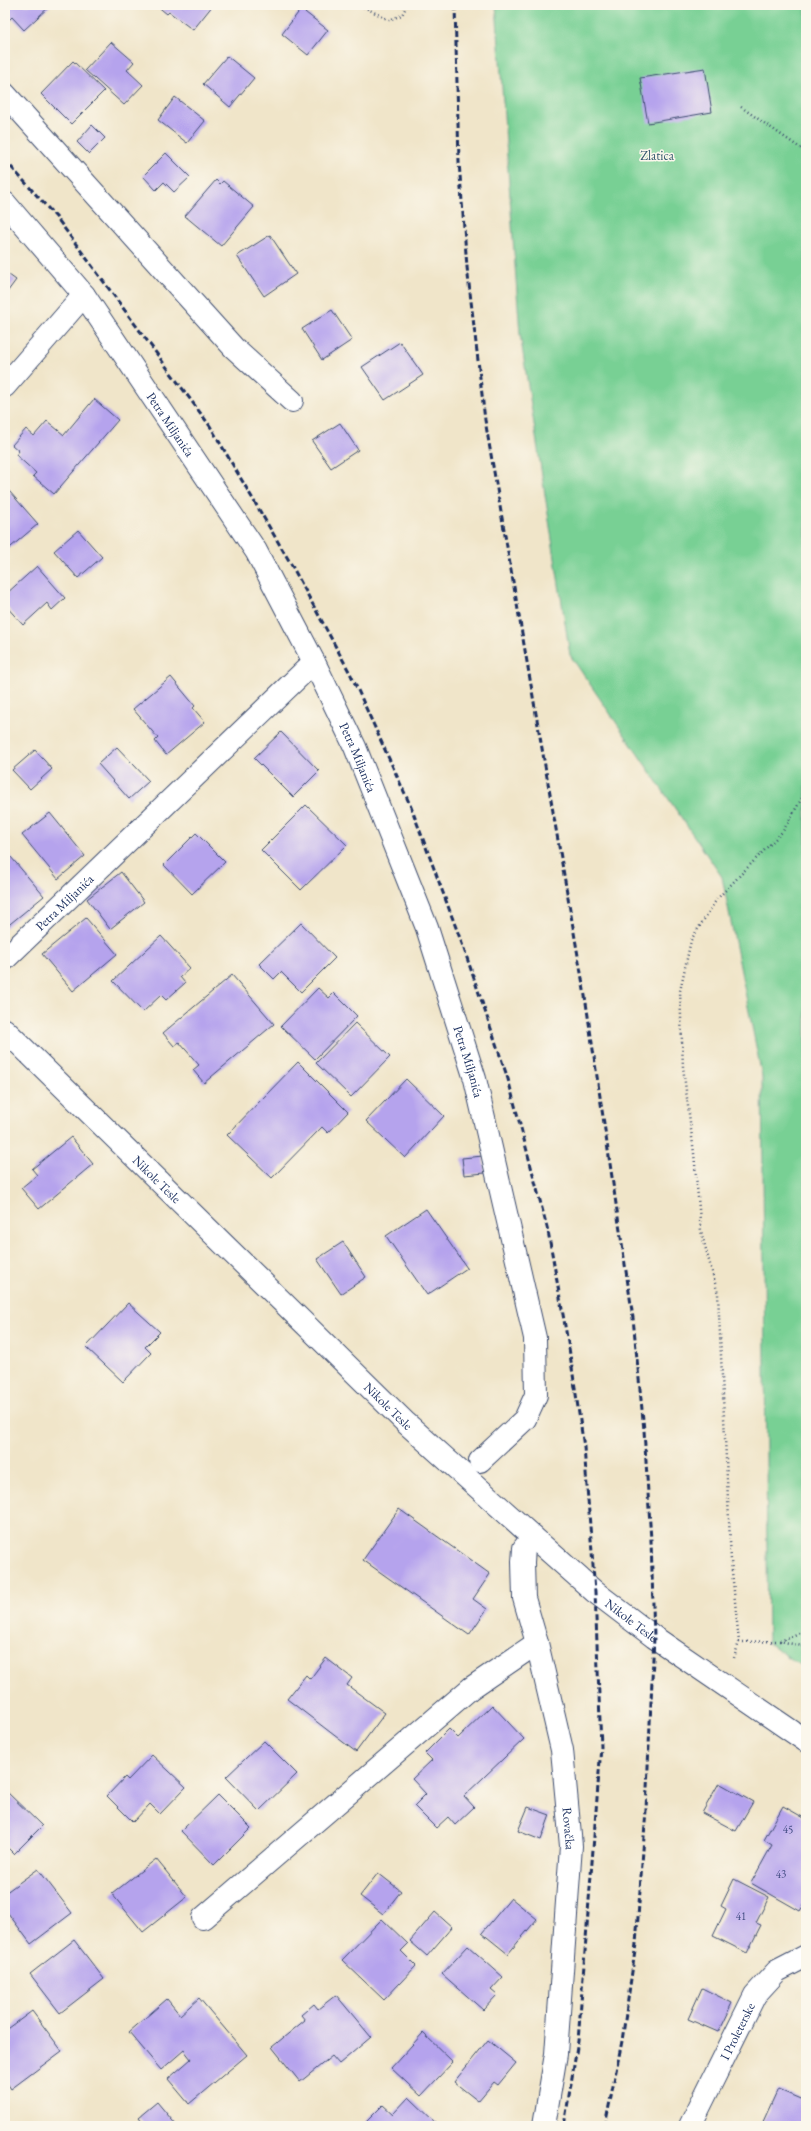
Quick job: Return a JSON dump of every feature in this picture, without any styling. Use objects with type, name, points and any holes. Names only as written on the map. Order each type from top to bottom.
[{"type":"street","points":[[5,94],[234,348],[292,401]]},
{"type":"street","name":"Petra Miljanića","points":[[5,202],[84,295],[256,551],[314,662],[355,747],[427,928],[475,1079],[535,1338],[536,1395],[525,1419],[480,1461]]},
{"type":"street","points":[[5,386],[84,295]]},
{"type":"street","name":"Petra Miljanića","points":[[5,959],[314,662]]},
{"type":"street","name":"Nikole Tesle","points":[[5,1030],[406,1423],[533,1537],[595,1592],[654,1637],[806,1741]]},
{"type":"street","name":"Rovačka","points":[[533,1537],[524,1548],[522,1575],[524,1598],[537,1643],[562,1750],[571,1846],[556,2054],[544,2126]]},
{"type":"street","points":[[203,1918],[471,1688],[537,1643]]},
{"type":"street","name":"I Proleterske","points":[[690,2126],[755,1995],[777,1971],[806,1956]]},
{"type":"path","points":[[360,5],[389,20],[402,15],[407,5]]},
{"type":"path","points":[[741,106],[806,152]]},
{"type":"path","points":[[733,1663],[739,1642],[731,1561],[718,1294],[701,1231],[694,1153],[683,1067],[680,991],[691,940],[717,899],[783,831],[802,798],[806,785]]},
{"type":"path","points":[[780,1641],[806,1630]]},
{"type":"path","points":[[739,1642],[780,1641],[806,1647]]},
{"type":"green space","name":"Zlatica","points":[[496,5],[806,5],[806,1669],[768,1643],[762,1076],[722,877],[570,655],[520,334]]},
{"type":"building","points":[[5,5],[51,5],[24,30],[12,17],[5,24]]},
{"type":"building","points":[[156,5],[213,5],[193,30],[169,12],[167,14]]},
{"type":"building","points":[[301,9],[328,30],[308,55],[282,34]]},
{"type":"building","points":[[111,42],[134,62],[127,70],[143,85],[124,105],[85,70]]},
{"type":"building","points":[[227,56],[254,78],[230,107],[203,84]]},
{"type":"building","points":[[73,61],[104,91],[71,124],[41,94]]},
{"type":"building","points":[[705,68],[712,112],[648,123],[640,78]]},
{"type":"building","points":[[175,97],[205,121],[187,143],[158,120]]},
{"type":"building","points":[[92,125],[105,138],[89,154],[77,142]]},
{"type":"building","points":[[166,153],[190,177],[174,192],[164,182],[156,190],[143,176]]},
{"type":"building","points":[[216,180],[220,184],[223,181],[254,207],[221,246],[185,216]]},
{"type":"building","points":[[270,235],[296,274],[264,296],[237,256]]},
{"type":"building","points":[[5,272],[16,280],[5,295]]},
{"type":"building","points":[[332,310],[352,340],[322,360],[302,329]]},
{"type":"building","points":[[400,342],[423,375],[385,400],[362,367]]},
{"type":"building","points":[[94,399],[118,420],[54,494],[33,476],[36,473],[16,455],[19,451],[12,445],[26,429],[34,436],[47,421],[64,435]]},
{"type":"building","points":[[340,423],[358,450],[331,468],[312,441]]},
{"type":"building","points":[[9,491],[38,524],[5,552],[5,494]]},
{"type":"building","points":[[78,530],[102,557],[78,578],[54,551]]},
{"type":"building","points":[[37,566],[65,598],[52,610],[47,603],[23,625],[5,605],[5,595]]},
{"type":"building","points":[[171,677],[195,706],[193,708],[205,722],[166,755],[155,741],[158,738],[133,709]]},
{"type":"building","points":[[281,732],[319,771],[293,797],[254,758]]},
{"type":"building","points":[[117,747],[149,781],[129,799],[98,764]]},
{"type":"building","points":[[35,750],[52,769],[30,789],[12,770]]},
{"type":"building","points":[[306,805],[347,845],[301,890],[261,850]]},
{"type":"building","points":[[50,813],[85,856],[58,879],[22,835]]},
{"type":"building","points":[[196,833],[225,862],[192,894],[164,865]]},
{"type":"building","points":[[5,850],[44,896],[5,928]]},
{"type":"building","points":[[121,872],[144,902],[110,929],[87,899]]},
{"type":"building","points":[[86,918],[117,954],[73,991],[42,954]]},
{"type":"building","points":[[301,923],[335,958],[301,992],[281,972],[274,979],[259,964]]},
{"type":"building","points":[[161,936],[190,968],[180,977],[185,983],[166,1000],[161,995],[143,1012],[113,981]]},
{"type":"building","points":[[232,975],[274,1024],[204,1083],[193,1070],[199,1065],[179,1042],[174,1046],[163,1033]]},
{"type":"building","points":[[318,988],[329,998],[334,993],[357,1016],[315,1059],[281,1026]]},
{"type":"building","points":[[355,1023],[390,1057],[351,1097],[316,1063]]},
{"type":"building","points":[[298,1062],[348,1112],[328,1133],[322,1127],[272,1178],[227,1135]]},
{"type":"building","points":[[406,1079],[444,1116],[405,1158],[366,1121]]},
{"type":"building","points":[[71,1137],[93,1164],[39,1209],[21,1188],[37,1175],[32,1169]]},
{"type":"building","points":[[483,1156],[485,1173],[464,1175],[462,1158]]},
{"type":"building","points":[[426,1209],[467,1268],[427,1295],[386,1236]]},
{"type":"building","points":[[343,1242],[366,1277],[341,1294],[317,1259]]},
{"type":"building","points":[[128,1303],[160,1332],[145,1347],[151,1353],[123,1382],[86,1347]]},
{"type":"building","points":[[399,1509],[490,1574],[473,1599],[487,1609],[469,1635],[363,1560]]},
{"type":"building","points":[[326,1658],[352,1678],[347,1685],[385,1713],[356,1752],[287,1699],[306,1675],[310,1679]]},
{"type":"building","points":[[492,1705],[524,1739],[464,1796],[474,1807],[455,1825],[448,1817],[436,1828],[414,1806],[426,1794],[412,1779],[432,1760],[425,1753],[449,1729],[458,1738]]},
{"type":"building","points":[[264,1741],[297,1774],[259,1811],[226,1777]]},
{"type":"building","points":[[152,1755],[186,1787],[160,1814],[150,1804],[133,1822],[107,1796],[125,1777],[128,1780]]},
{"type":"building","points":[[719,1783],[753,1802],[736,1831],[702,1813]]},
{"type":"building","points":[[5,1790],[42,1826],[14,1854],[5,1845]]},
{"type":"building","points":[[218,1795],[251,1828],[214,1865],[181,1831]]},
{"type":"building","points":[[783,1806],[806,1819],[806,1901],[800,1911],[751,1883],[772,1845],[764,1840]]},
{"type":"building","points":[[528,1807],[550,1815],[541,1840],[518,1831]]},
{"type":"building","points":[[156,1859],[187,1897],[143,1932],[112,1894]]},
{"type":"building","points":[[38,1869],[72,1913],[31,1944],[5,1909],[5,1893]]},
{"type":"building","points":[[378,1873],[401,1891],[383,1914],[360,1896]]},
{"type":"building","points":[[734,1879],[769,1897],[756,1923],[761,1925],[747,1953],[713,1936],[726,1909],[721,1906]]},
{"type":"building","points":[[511,1898],[537,1919],[508,1954],[482,1933]]},
{"type":"building","points":[[435,1912],[452,1927],[427,1956],[410,1941]]},
{"type":"building","points":[[382,1919],[408,1944],[401,1951],[416,1966],[384,2000],[342,1960]]},
{"type":"building","points":[[74,1940],[104,1979],[60,2013],[30,1974]]},
{"type":"building","points":[[468,1946],[503,1977],[491,1990],[497,1995],[483,2010],[442,1974]]},
{"type":"building","points":[[702,1988],[732,2003],[718,2032],[688,2019]]},
{"type":"building","points":[[336,1995],[371,2037],[339,2064],[332,2056],[300,2082],[272,2047],[305,2020],[301,2015],[314,2004],[318,2009]]},
{"type":"building","points":[[199,1998],[247,2055],[189,2104],[168,2079],[191,2059],[184,2050],[161,2070],[129,2032],[167,1999],[180,2015]]},
{"type":"building","points":[[32,2011],[62,2051],[11,2089],[5,2080],[5,2031]]},
{"type":"building","points":[[423,2033],[453,2062],[421,2096],[391,2068]]},
{"type":"building","points":[[488,2040],[516,2063],[498,2085],[494,2082],[478,2101],[454,2082]]},
{"type":"building","points":[[778,2089],[806,2101],[806,2126],[761,2126]]},
{"type":"building","points":[[409,2097],[439,2126],[362,2126],[383,2105],[393,2114]]},
{"type":"building","points":[[157,2102],[177,2126],[146,2126],[139,2117]]},
{"type":"railway","points":[[455,5],[459,162],[467,267],[485,420],[585,996],[633,1318],[644,1430],[651,1540],[654,1637],[646,1810],[636,1944],[622,2041],[605,2126]]},
{"type":"railway","points":[[5,160],[56,217],[210,426],[291,564],[351,675],[411,807],[464,949],[508,1079],[548,1231],[569,1348],[584,1447],[595,1592],[601,1747],[578,2041],[564,2126]]}]
